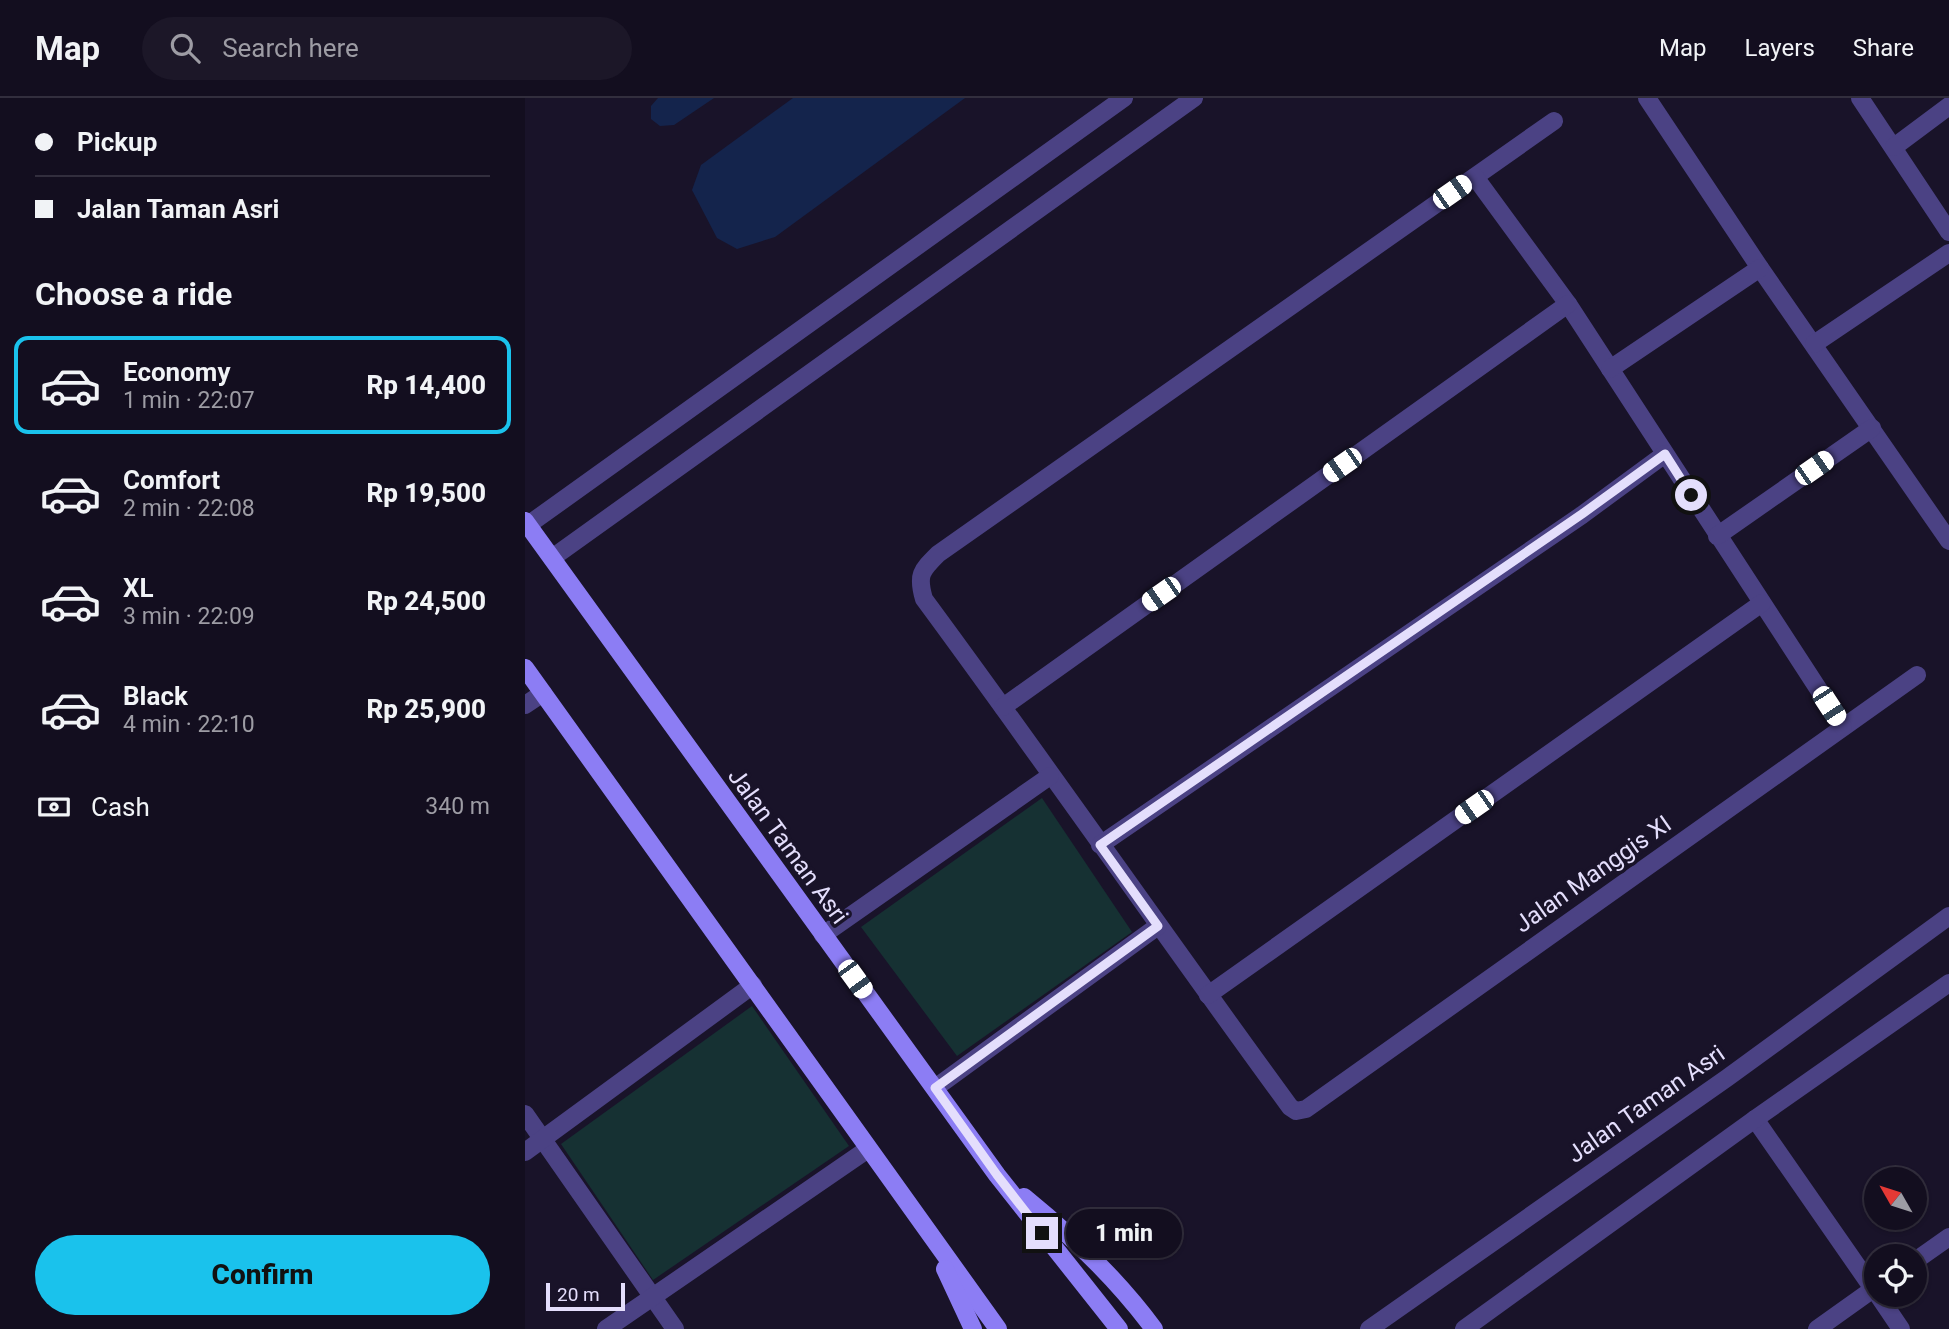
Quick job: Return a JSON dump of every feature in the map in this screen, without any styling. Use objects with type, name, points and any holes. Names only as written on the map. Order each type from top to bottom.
[{"type":"main road","name":"Jalan Taman Asri","points":[[526,523],[997,1175],[1119,1329]]},
{"type":"main road","points":[[525,668],[998,1329]]},
{"type":"main road","points":[[997,1175],[1062,1228],[1106,1271],[1154,1329]]},
{"type":"main road","points":[[928,1232],[973,1329]]},
{"type":"street","points":[[526,523],[1124,98]]},
{"type":"street","points":[[552,558],[1194,98]]},
{"type":"street","points":[[1647,98],[1760,268],[1949,541]]},
{"type":"street","points":[[1860,98],[1949,232]]},
{"type":"street","points":[[1894,147],[1949,106]]},
{"type":"street","points":[[1554,121],[938,554],[922,570],[920,584],[924,599],[1208,995],[1762,603]]},
{"type":"street","points":[[1475,177],[1568,304],[1843,727]]},
{"type":"street","points":[[1814,344],[1949,253]]},
{"type":"street","points":[[1610,369],[1760,268]]},
{"type":"street","points":[[1003,707],[1568,304]]},
{"type":"street","points":[[1717,536],[1872,428]]},
{"type":"street","points":[[1100,845],[1582,514],[1665,454]]},
{"type":"street","name":"Jalan Manggis XI","points":[[1208,995],[1290,1107],[1296,1111],[1305,1109],[1917,674]]},
{"type":"street","points":[[525,705],[543,693]]},
{"type":"street","points":[[823,935],[1050,776]]},
{"type":"street","name":"Jalan Taman Asri","points":[[1369,1329],[1716,1086],[1949,916]]},
{"type":"street","points":[[935,1088],[1158,926]]},
{"type":"street","points":[[1464,1329],[1949,983]]},
{"type":"street","points":[[525,1152],[753,985]]},
{"type":"street","points":[[525,1114],[675,1329]]},
{"type":"street","points":[[1755,1119],[1864,1274]]},
{"type":"street","points":[[606,1329],[868,1149]]},
{"type":"street","points":[[1927,1253],[1949,1237]]},
{"type":"street","points":[[1817,1329],[1864,1299]]},
{"type":"street","points":[[1887,1307],[1901,1329]]},
{"type":"green space","points":[[1042,798],[1132,932],[957,1056],[861,927]]},
{"type":"green space","points":[[752,1006],[849,1146],[653,1280],[561,1144]]},
{"type":"water","points":[[658,98],[714,98],[674,125],[660,126],[651,119],[651,106]]},
{"type":"water","points":[[793,98],[965,98],[775,237],[737,249],[717,238],[692,190],[701,165]]},
{"type":"route","points":[[1042,1233],[935,1088],[1158,926],[1100,845],[1582,514],[1665,454],[1691,495]]}]
